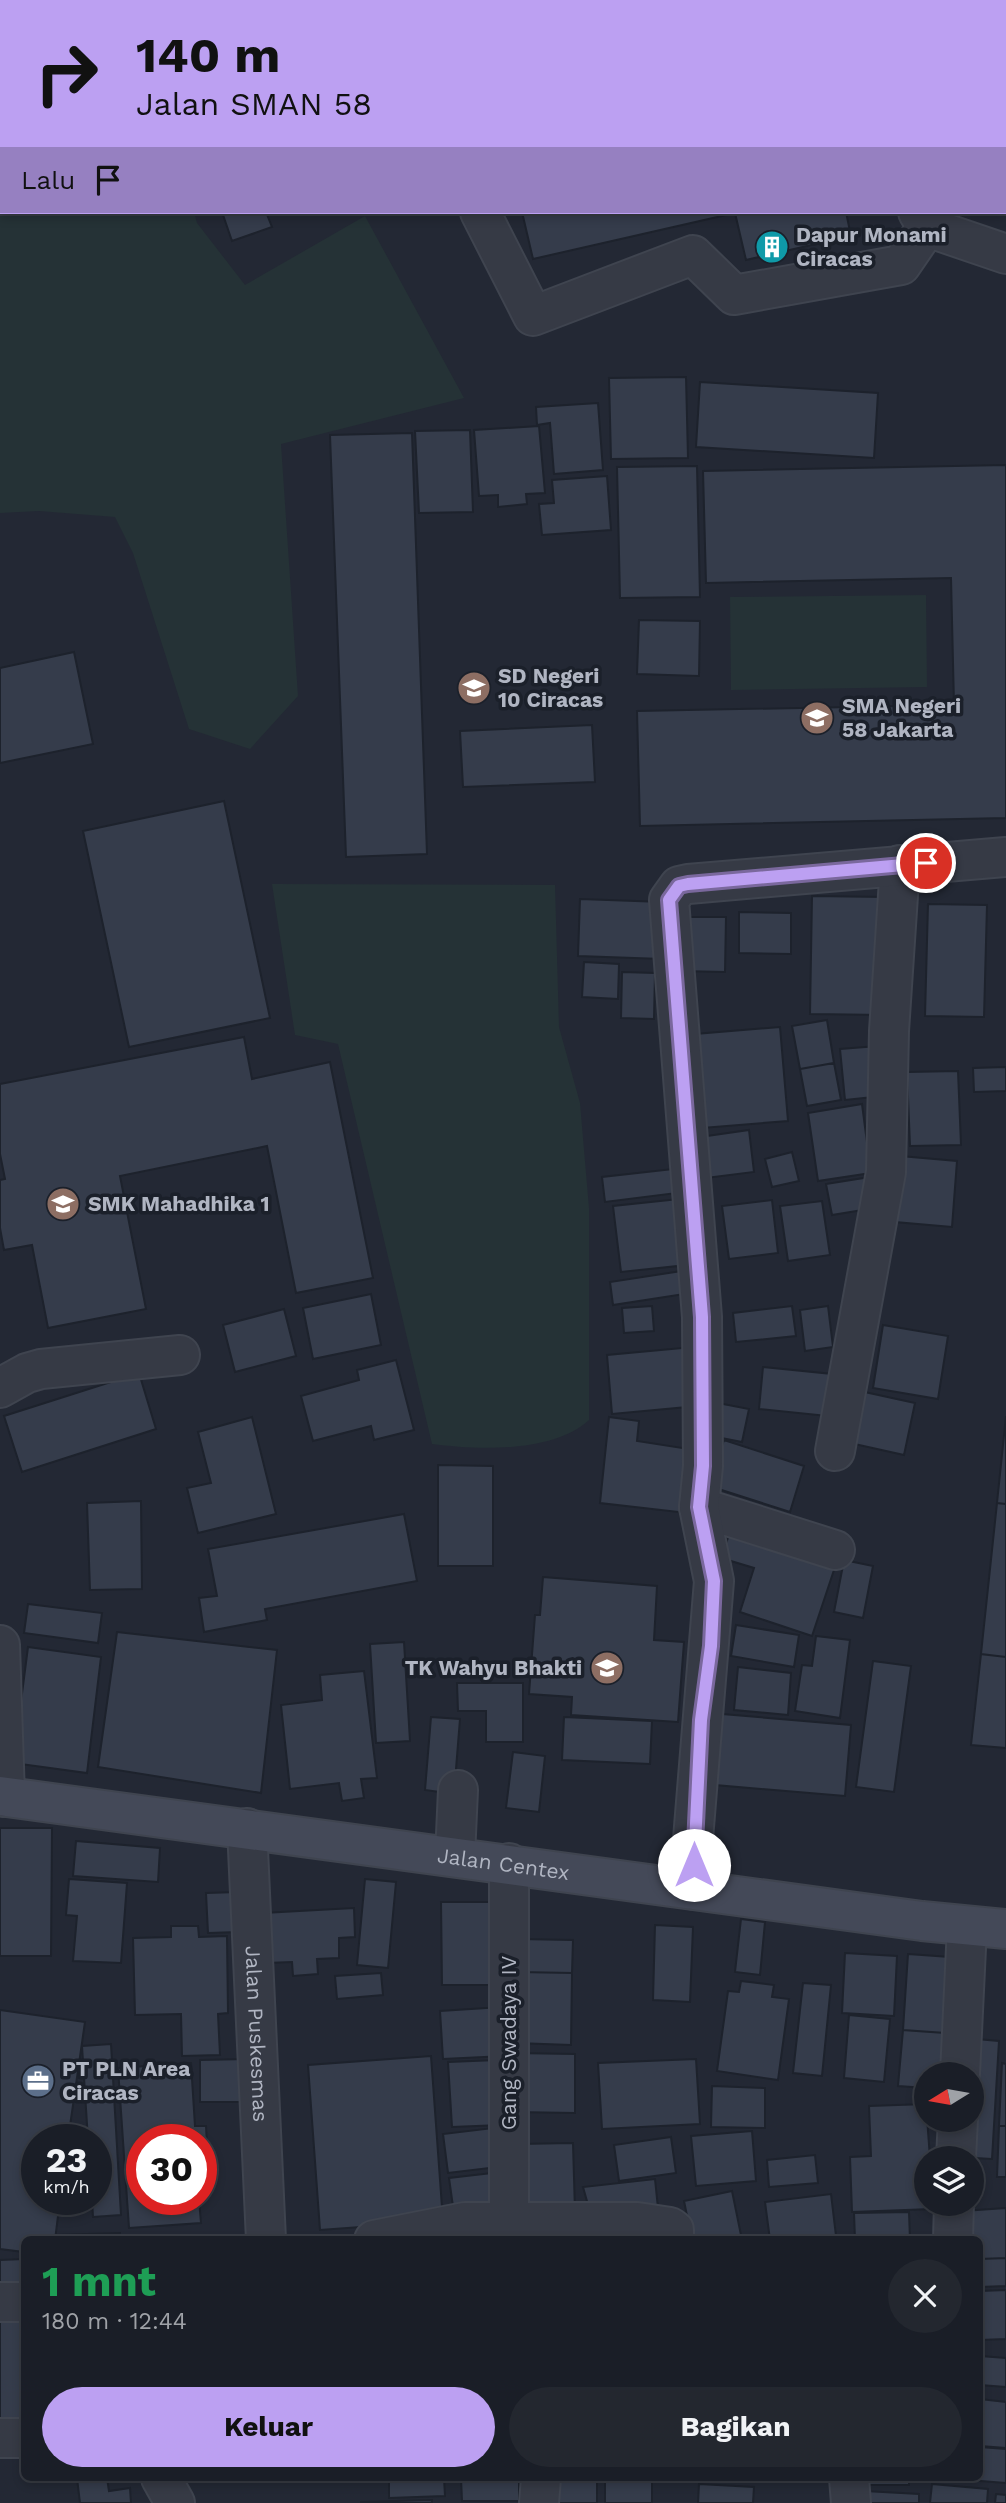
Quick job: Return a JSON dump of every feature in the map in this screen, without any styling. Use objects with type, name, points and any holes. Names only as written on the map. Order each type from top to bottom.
[{"type":"street","points":[[481,214],[533,316],[693,255],[734,295],[901,265],[923,219],[1006,254]]},
{"type":"street","points":[[694,1890],[693,1839],[714,1581],[699,1507],[703,1466],[702,1317],[669,900],[679,886],[688,884],[1006,857]]},
{"type":"street","points":[[835,1451],[886,1172],[889,1031],[900,865]]},
{"type":"street","points":[[0,1388],[27,1373],[41,1369],[180,1355]]},
{"type":"street","points":[[699,1507],[835,1550]]},
{"type":"street","points":[[0,1644],[2,1796]]},
{"type":"street","points":[[455,1856],[458,1790]]},
{"type":"street","name":"Jalan Centex","points":[[2,1796],[967,1927],[1006,1929]]},
{"type":"street","name":"Jalan Puskesmas","points":[[247,1828],[266,2236]]},
{"type":"street","name":"Gang Swadaya IV","points":[[509,1863],[509,2224]]},
{"type":"street","points":[[961,2062],[967,1927]]},
{"type":"street","points":[[953,2236],[954,2216]]},
{"type":"street","points":[[415,2236],[509,2224],[660,2224],[674,2230],[674,2236]]},
{"type":"street","points":[[0,2302],[21,2302]]},
{"type":"street","points":[[0,2438],[21,2438]]},
{"type":"street","points":[[163,2481],[175,2503]]},
{"type":"street","points":[[539,2503],[541,2481]]},
{"type":"street","points":[[849,2481],[851,2503]]},
{"type":"shaded area","points":[[0,214],[195,214],[197,223],[245,285],[365,216],[464,398],[281,444],[298,696],[250,749],[189,729],[133,553],[115,517],[39,511],[0,513]]},
{"type":"shaded area","points":[[926,595],[927,687],[731,690],[730,597]]},
{"type":"shaded area","points":[[272,884],[555,885],[559,1027],[580,1103],[589,1208],[589,1420],[574,1431],[556,1439],[515,1447],[432,1444],[338,1044],[295,1035]]},
{"type":"building","points":[[223,214],[267,214],[272,227],[232,241]]},
{"type":"building","name":"Dapur Monami Ciracas","points":[[522,214],[731,214],[533,259]]},
{"type":"building","name":"Dapur Monami Ciracas","points":[[735,214],[846,214],[851,236],[746,260]]},
{"type":"building","points":[[686,377],[688,458],[611,459],[609,378]]},
{"type":"building","points":[[700,382],[878,393],[874,458],[696,447]]},
{"type":"building","points":[[598,403],[603,470],[554,474],[550,423],[537,425],[536,407]]},
{"type":"building","points":[[539,426],[545,493],[526,494],[527,504],[498,507],[498,495],[479,496],[474,430]]},
{"type":"building","points":[[470,430],[473,512],[419,513],[415,431]]},
{"type":"building","points":[[412,433],[427,854],[346,857],[330,435]]},
{"type":"building","points":[[1006,465],[1006,818],[640,826],[637,711],[954,705],[951,578],[706,583],[703,471]]},
{"type":"building","points":[[697,466],[700,597],[620,598],[617,467]]},
{"type":"building","points":[[607,476],[611,530],[542,535],[539,504],[554,503],[552,480]]},
{"type":"building","points":[[639,620],[700,621],[699,676],[637,674]]},
{"type":"building","points":[[74,652],[93,744],[0,763],[0,668]]},
{"type":"building","points":[[592,725],[595,782],[463,787],[460,731]]},
{"type":"building","points":[[224,801],[270,1018],[129,1047],[83,831]]},
{"type":"building","points":[[812,896],[886,897],[884,1015],[810,1014]]},
{"type":"building","points":[[580,899],[663,902],[662,959],[578,956]]},
{"type":"building","points":[[928,904],[987,905],[984,1017],[925,1016]]},
{"type":"building","points":[[739,912],[791,913],[791,954],[739,953]]},
{"type":"building","points":[[681,917],[726,917],[725,972],[680,971]]},
{"type":"building","points":[[584,962],[619,964],[618,999],[582,997]]},
{"type":"building","points":[[622,972],[655,973],[654,1019],[621,1018]]},
{"type":"building","points":[[827,1020],[834,1063],[800,1069],[792,1026]]},
{"type":"building","points":[[780,1027],[788,1121],[702,1128],[695,1034]]},
{"type":"building","name":"SMK Mahadhika 1","points":[[244,1037],[252,1079],[330,1062],[373,1278],[296,1293],[267,1146],[120,1176],[146,1309],[48,1328],[32,1245],[4,1250],[0,1228],[0,1180],[5,1179],[0,1154],[0,1084]]},
{"type":"building","points":[[878,1046],[883,1096],[845,1100],[840,1049]]},
{"type":"building","points":[[834,1063],[841,1100],[807,1106],[800,1069]]},
{"type":"building","points":[[1006,1067],[1006,1091],[974,1092],[973,1068]]},
{"type":"building","points":[[958,1071],[961,1145],[910,1146],[907,1072]]},
{"type":"building","points":[[862,1104],[871,1173],[818,1181],[808,1113]]},
{"type":"building","points":[[749,1130],[754,1172],[706,1178],[700,1137]]},
{"type":"building","points":[[792,1152],[799,1181],[772,1187],[765,1159]]},
{"type":"building","points":[[900,1156],[957,1161],[952,1227],[895,1222]]},
{"type":"building","points":[[682,1168],[685,1192],[605,1202],[602,1177]]},
{"type":"building","points":[[870,1177],[875,1208],[832,1215],[826,1184]]},
{"type":"building","points":[[679,1199],[687,1265],[621,1272],[613,1206]]},
{"type":"building","points":[[772,1200],[778,1253],[729,1259],[722,1206]]},
{"type":"building","points":[[822,1201],[830,1255],[788,1261],[780,1206]]},
{"type":"building","points":[[688,1270],[691,1293],[613,1305],[610,1282]]},
{"type":"building","points":[[371,1294],[381,1345],[313,1359],[303,1308]]},
{"type":"building","points":[[652,1306],[654,1331],[624,1333],[622,1308]]},
{"type":"building","points":[[792,1306],[796,1336],[736,1342],[733,1313]]},
{"type":"building","points":[[828,1306],[833,1347],[805,1351],[800,1310]]},
{"type":"building","points":[[284,1309],[296,1356],[235,1372],[223,1325]]},
{"type":"building","points":[[883,1325],[948,1336],[938,1399],[873,1388]]},
{"type":"building","points":[[693,1347],[698,1406],[612,1414],[607,1355]]},
{"type":"building","points":[[396,1360],[414,1430],[374,1440],[371,1426],[313,1441],[301,1396],[359,1380],[357,1370]]},
{"type":"building","points":[[763,1367],[842,1375],[837,1417],[759,1409]]},
{"type":"building","points":[[139,1373],[156,1429],[22,1472],[4,1416]]},
{"type":"building","points":[[860,1391],[915,1403],[904,1455],[850,1443]]},
{"type":"building","points":[[718,1403],[749,1409],[742,1442],[711,1436]]},
{"type":"building","points":[[1006,1416],[1006,1504],[997,1503]]},
{"type":"building","points":[[252,1417],[276,1514],[198,1533],[187,1488],[211,1483],[198,1432]]},
{"type":"building","points":[[609,1417],[639,1421],[637,1441],[689,1449],[687,1513],[600,1503]]},
{"type":"building","points":[[724,1440],[804,1466],[790,1512],[709,1486]]},
{"type":"building","points":[[438,1465],[493,1466],[493,1566],[438,1566]]},
{"type":"building","points":[[141,1501],[142,1589],[90,1590],[87,1503]]},
{"type":"building","points":[[997,1503],[1006,1504],[1006,1657],[981,1654]]},
{"type":"building","points":[[404,1514],[417,1581],[265,1609],[267,1620],[204,1632],[199,1598],[217,1596],[208,1549]]},
{"type":"building","points":[[732,1526],[837,1561],[812,1636],[740,1612],[754,1568],[721,1558]]},
{"type":"building","points":[[844,1560],[873,1566],[863,1618],[834,1612]]},
{"type":"building","name":"TK Wahyu Bhakti","points":[[543,1577],[657,1586],[654,1640],[684,1642],[678,1722],[571,1715],[572,1697],[529,1694],[535,1615],[540,1615]]},
{"type":"building","points":[[28,1604],[102,1613],[98,1643],[24,1633]]},
{"type":"building","points":[[736,1625],[799,1635],[794,1667],[731,1656]]},
{"type":"building","points":[[117,1632],[277,1650],[261,1793],[98,1767]]},
{"type":"building","points":[[816,1636],[850,1640],[840,1718],[795,1711],[802,1665],[812,1666]]},
{"type":"building","points":[[404,1642],[410,1741],[376,1743],[370,1644]]},
{"type":"building","points":[[28,1647],[101,1657],[87,1773],[13,1763]]},
{"type":"building","points":[[981,1654],[1006,1657],[1006,1748],[971,1745]]},
{"type":"building","points":[[873,1661],[911,1666],[894,1792],[856,1787]]},
{"type":"building","points":[[738,1667],[791,1673],[788,1715],[734,1710]]},
{"type":"building","points":[[364,1671],[377,1778],[361,1779],[364,1798],[342,1801],[339,1783],[290,1789],[281,1705],[322,1700],[320,1675]]},
{"type":"building","points":[[457,1683],[523,1683],[523,1742],[486,1742],[486,1711],[458,1711]]},
{"type":"building","points":[[722,1714],[851,1725],[845,1796],[715,1785]]},
{"type":"building","points":[[431,1717],[460,1719],[454,1794],[425,1790]]},
{"type":"building","points":[[564,1717],[652,1721],[650,1764],[562,1760]]},
{"type":"building","points":[[513,1752],[545,1756],[539,1812],[506,1808]]},
{"type":"building","points":[[0,1828],[52,1828],[51,1956],[0,1956]]},
{"type":"building","points":[[76,1841],[160,1848],[158,1882],[73,1876]]},
{"type":"building","points":[[69,1879],[127,1883],[121,1963],[73,1961],[77,1916],[66,1915]]},
{"type":"building","points":[[365,1879],[396,1882],[388,1968],[357,1965]]},
{"type":"building","points":[[238,1892],[239,1932],[208,1933],[206,1893]]},
{"type":"building","points":[[441,1902],[498,1902],[498,1985],[442,1985]]},
{"type":"building","points":[[354,1908],[355,1937],[339,1938],[339,1958],[317,1959],[318,1974],[293,1976],[292,1962],[266,1963],[263,1913]]},
{"type":"building","points":[[741,1919],[765,1922],[760,1975],[735,1972]]},
{"type":"building","points":[[655,1925],[693,1927],[690,2002],[653,2000]]},
{"type":"building","points":[[171,1926],[198,1926],[199,1937],[227,1936],[228,2013],[218,2014],[220,2055],[182,2056],[181,2014],[135,2015],[133,1938],[171,1937]]},
{"type":"building","points":[[518,1939],[573,1940],[572,1973],[518,1972]]},
{"type":"building","points":[[845,1953],[897,1956],[894,2016],[842,2013]]},
{"type":"building","points":[[908,1954],[964,1958],[959,2034],[903,2030]]},
{"type":"building","points":[[518,1972],[572,1973],[571,2045],[516,2043]]},
{"type":"building","points":[[381,1973],[383,1995],[337,1999],[335,1976]]},
{"type":"building","points":[[741,1981],[774,1985],[772,1997],[789,1999],[778,2080],[717,2071],[728,1991],[739,1992]]},
{"type":"building","points":[[803,1983],[831,1985],[822,2076],[793,2073]]},
{"type":"building","points":[[502,2007],[505,2056],[443,2059],[440,2011]]},
{"type":"building","name":"PT PLN Area Ciracas","points":[[0,2010],[85,2022],[70,2124],[21,2124],[21,2215],[58,2215],[56,2236],[21,2236],[21,2252],[0,2249]]},
{"type":"building","points":[[849,2015],[890,2019],[884,2082],[844,2078]]},
{"type":"building","points":[[903,2030],[959,2034],[957,2062],[914,2062],[914,2087],[898,2086]]},
{"type":"building","points":[[965,2038],[999,2041],[992,2159],[984,2159],[984,2146],[961,2146],[966,2132],[984,2132],[984,2062],[969,2062]]},
{"type":"building","points":[[111,2044],[121,2215],[93,2217],[112,2215],[112,2124],[87,2124],[82,2046]]},
{"type":"building","points":[[513,2053],[575,2054],[575,2113],[513,2112]]},
{"type":"building","points":[[431,2056],[443,2221],[320,2230],[308,2065]]},
{"type":"building","points":[[247,2059],[247,2102],[200,2102],[200,2060]]},
{"type":"building","points":[[696,2059],[700,2124],[602,2129],[598,2063]]},
{"type":"building","points":[[497,2060],[501,2125],[452,2127],[448,2062]]},
{"type":"building","points":[[191,2063],[195,2124],[126,2124],[126,2184],[118,2068]]},
{"type":"building","points":[[1002,2063],[1006,2064],[1006,2126],[999,2126]]},
{"type":"building","points":[[712,2086],[765,2088],[765,2128],[711,2127]]},
{"type":"building","points":[[914,2104],[914,2132],[928,2132],[929,2146],[914,2146],[914,2210],[852,2212],[850,2157],[871,2156],[869,2106]]},
{"type":"building","points":[[999,2126],[1006,2126],[1006,2177],[997,2177]]},
{"type":"building","points":[[493,2128],[498,2167],[448,2173],[443,2134]]},
{"type":"building","points":[[752,2131],[756,2181],[696,2186],[691,2136]]},
{"type":"building","points":[[671,2137],[676,2173],[619,2181],[614,2145]]},
{"type":"building","points":[[573,2143],[575,2212],[518,2214],[517,2144]]},
{"type":"building","points":[[815,2155],[818,2183],[769,2187],[767,2160]]},
{"type":"building","points":[[492,2173],[496,2208],[454,2214],[449,2178]]},
{"type":"building","points":[[655,2179],[659,2218],[592,2219],[583,2187]]},
{"type":"building","points":[[732,2191],[741,2236],[691,2236],[684,2201]]},
{"type":"building","points":[[831,2194],[836,2236],[769,2236],[765,2202]]},
{"type":"building","points":[[1006,2208],[1006,2258],[983,2259],[983,2236],[965,2236],[963,2216],[984,2216],[984,2210]]},
{"type":"building","points":[[909,2212],[910,2236],[855,2236],[854,2213]]},
{"type":"building","points":[[128,2215],[200,2215],[201,2223],[129,2228]]},
{"type":"building","points":[[120,2233],[120,2236],[55,2235]]},
{"type":"building","points":[[1006,2258],[1006,2286],[983,2287],[983,2259]]},
{"type":"building","points":[[21,2259],[21,2289],[0,2290],[0,2260]]},
{"type":"building","points":[[1006,2290],[1006,2339],[983,2340],[983,2291]]},
{"type":"building","points":[[21,2311],[21,2431],[0,2435],[0,2315]]},
{"type":"building","points":[[983,2356],[1006,2358],[1006,2387],[983,2385]]},
{"type":"building","points":[[983,2399],[1006,2402],[1006,2448],[983,2446]]},
{"type":"building","points":[[983,2447],[1006,2449],[1006,2483],[980,2481],[983,2481]]},
{"type":"building","points":[[77,2481],[107,2481],[109,2491],[130,2488],[131,2503],[80,2503]]},
{"type":"building","points":[[389,2481],[444,2481],[445,2496],[389,2498]]},
{"type":"building","points":[[461,2481],[519,2481],[519,2501],[462,2501]]},
{"type":"building","points":[[558,2481],[597,2481],[597,2503],[557,2503]]},
{"type":"building","points":[[605,2481],[652,2481],[652,2503],[605,2503]]},
{"type":"building","points":[[852,2481],[909,2481],[909,2485],[852,2485]]},
{"type":"building","points":[[699,2484],[754,2487],[753,2503],[698,2503]]},
{"type":"building","points":[[932,2484],[988,2489],[987,2503],[930,2503]]},
{"type":"building","points":[[865,2491],[919,2494],[919,2503],[864,2503]]},
{"type":"building","points":[[996,2494],[1006,2495],[1006,2503],[995,2503]]},
{"type":"building","points":[[432,2500],[432,2503],[361,2503],[361,2502]]},
{"type":"place","name":"Dapur Monami Ciracas","points":[[772,247]]},
{"type":"place","name":"SD Negeri 10 Ciracas","points":[[474,688]]},
{"type":"place","name":"SMA Negeri 58 Jakarta","points":[[817,718]]},
{"type":"place","name":"SMK Mahadhika 1","points":[[63,1204]]},
{"type":"place","name":"TK Wahyu Bhakti","points":[[607,1668]]},
{"type":"place","name":"PT PLN Area Ciracas","points":[[38,2081]]},
{"type":"route","points":[[694,1865],[693,1839],[701,1720],[711,1646],[714,1581],[699,1507],[703,1466],[702,1317],[669,900],[672,892],[679,886],[688,884],[926,863]]}]
